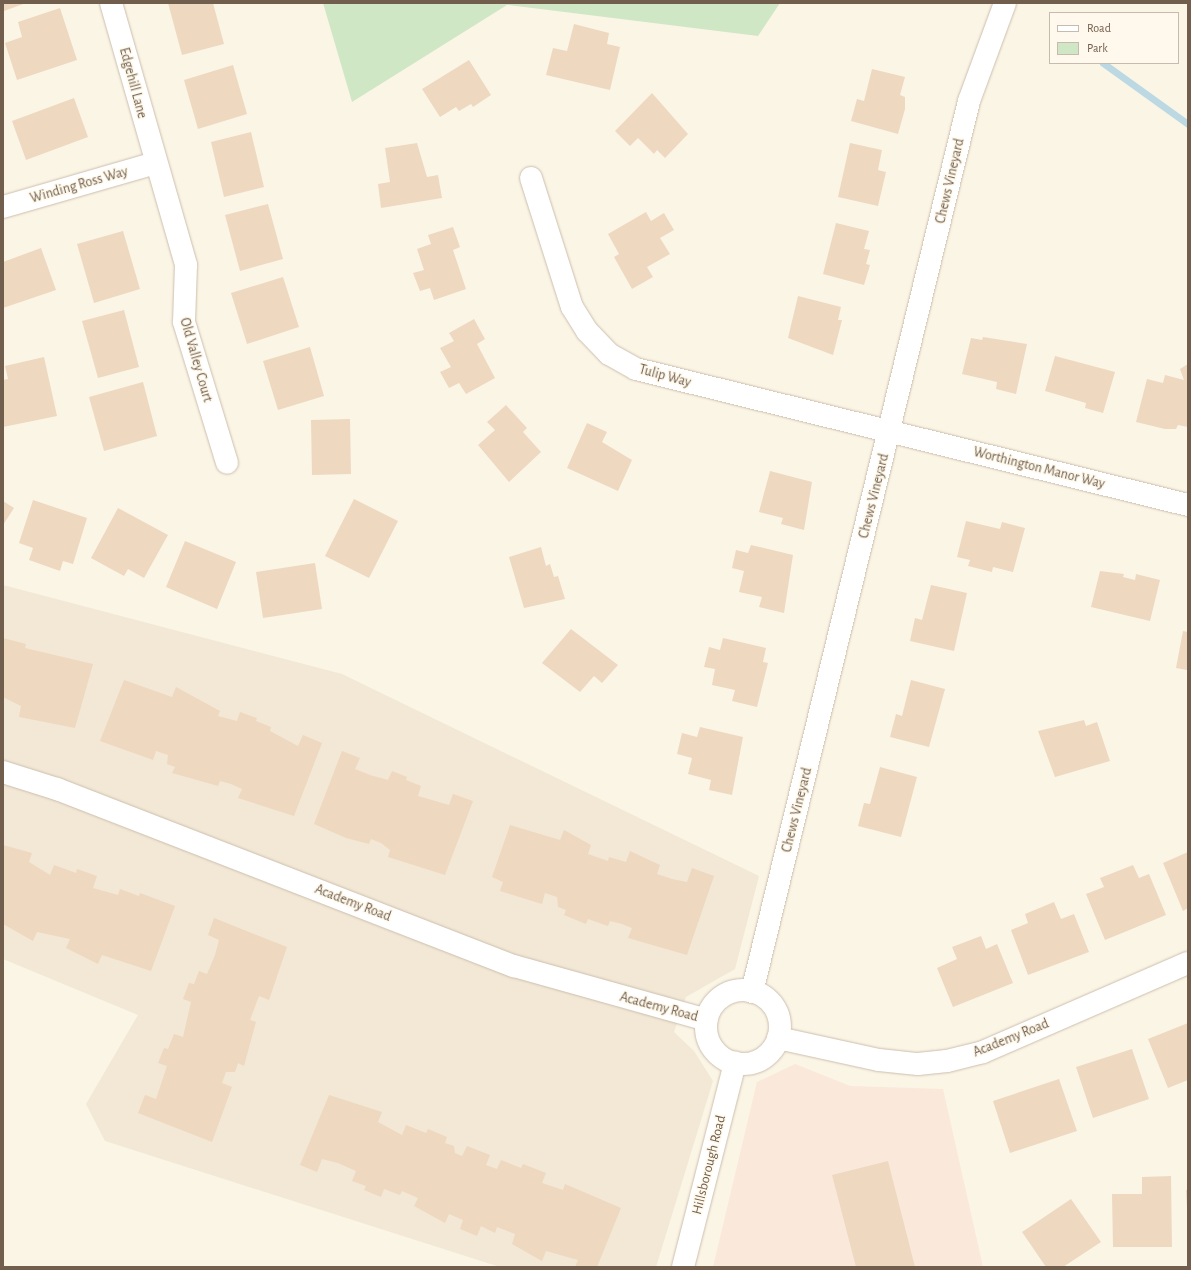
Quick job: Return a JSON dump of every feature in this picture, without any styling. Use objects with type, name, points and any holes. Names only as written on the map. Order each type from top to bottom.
[{"type":"street","name":"Edgehill Lane","points":[[111,3],[155,163]]},
{"type":"street","name":"Chews Vineyard","points":[[752,992],[969,101],[1005,3]]},
{"type":"street","name":"Winding Ross Way","points":[[3,207],[155,163]]},
{"type":"street","name":"Old Valley Court","points":[[155,163],[186,265],[184,322],[226,463]]},
{"type":"street","name":"Tulip Way","points":[[531,178],[572,307],[587,331],[609,354],[636,369],[890,430]]},
{"type":"street","name":"Worthington Manor Way","points":[[890,430],[1188,505]]},
{"type":"street","name":"Academy Road","points":[[3,772],[64,792],[514,966],[707,1020]]},
{"type":"street","name":"Academy Road","points":[[778,1038],[879,1060],[918,1064],[947,1062],[983,1052],[1188,963]]},
{"type":"street","points":[[740,990],[752,992],[772,1004],[780,1026],[778,1038],[766,1056],[757,1062],[735,1063],[724,1059],[709,1042],[707,1020],[719,999],[740,990]]},
{"type":"street","name":"Hillsborough Road","points":[[683,1267],[735,1063]]},
{"type":"shaded area","points":[[3,585],[342,674],[759,876],[735,969],[686,997],[674,1032],[694,1051],[713,1081],[656,1267],[500,1267],[105,1141],[86,1104],[138,1015],[3,959]]},
{"type":"shaded area","points":[[795,1064],[850,1086],[943,1089],[983,1267],[713,1267],[757,1082]]},
{"type":"green space","points":[[323,3],[780,3],[758,36],[507,5],[352,102]]},
{"type":"building","points":[[3,3],[26,3],[4,11]]},
{"type":"building","points":[[168,3],[213,3],[224,44],[182,55]]},
{"type":"building","points":[[60,8],[77,60],[17,80],[5,43],[22,37],[18,22]]},
{"type":"building","points":[[574,24],[609,33],[607,44],[620,47],[610,90],[546,75],[553,48],[567,51]]},
{"type":"building","points":[[469,60],[491,95],[473,107],[471,104],[459,111],[456,107],[440,117],[422,89]]},
{"type":"building","points":[[233,65],[247,114],[198,129],[184,80]]},
{"type":"building","points":[[872,69],[905,77],[900,95],[905,97],[905,109],[898,134],[851,121],[857,99],[864,101]]},
{"type":"building","points":[[652,93],[688,134],[665,158],[657,150],[654,154],[638,138],[630,146],[615,131]]},
{"type":"building","points":[[74,98],[88,137],[26,160],[12,121]]},
{"type":"building","points":[[251,132],[264,187],[224,197],[211,142]]},
{"type":"building","points":[[417,143],[427,177],[438,175],[442,198],[381,208],[378,184],[390,182],[385,148]]},
{"type":"building","points":[[850,143],[882,150],[878,170],[886,172],[878,206],[838,197]]},
{"type":"building","points":[[268,204],[283,259],[240,271],[225,215]]},
{"type":"building","points":[[646,212],[651,221],[664,213],[674,230],[660,238],[670,254],[647,267],[653,277],[632,289],[614,257],[619,254],[608,234]]},
{"type":"building","points":[[836,223],[869,231],[864,249],[870,250],[866,264],[870,265],[864,285],[823,274]]},
{"type":"building","points":[[453,227],[460,247],[453,250],[466,289],[434,300],[430,288],[420,291],[413,273],[424,270],[417,249],[431,244],[428,235]]},
{"type":"building","points":[[123,231],[140,289],[94,303],[77,244]]},
{"type":"building","points":[[41,248],[56,290],[3,308],[3,262]]},
{"type":"building","points":[[283,277],[299,327],[247,344],[231,293]]},
{"type":"building","points":[[798,296],[841,307],[838,320],[842,320],[833,355],[788,338]]},
{"type":"building","points":[[124,310],[139,367],[98,378],[82,321]]},
{"type":"building","points":[[474,319],[485,339],[477,344],[495,378],[466,394],[459,383],[449,388],[440,372],[451,367],[440,348],[454,341],[449,333]]},
{"type":"building","points":[[983,337],[1027,344],[1016,394],[996,389],[997,382],[962,374],[971,338],[982,340]]},
{"type":"building","points":[[310,347],[324,396],[278,410],[263,361]]},
{"type":"building","points":[[1055,356],[1115,372],[1103,413],[1085,408],[1086,403],[1045,391]]},
{"type":"building","points":[[44,357],[57,416],[3,427],[3,380],[8,379],[5,366]]},
{"type":"building","points":[[1188,364],[1188,427],[1178,425],[1176,429],[1165,429],[1136,422],[1147,379],[1163,383],[1165,375],[1184,380],[1180,369]]},
{"type":"building","points":[[143,382],[157,436],[104,451],[89,397]]},
{"type":"building","points":[[506,405],[527,428],[523,432],[541,452],[509,482],[478,445],[495,430],[487,422]]},
{"type":"building","points":[[350,419],[351,474],[312,475],[311,420]]},
{"type":"building","points":[[587,423],[607,432],[602,442],[632,460],[618,491],[567,468]]},
{"type":"building","points":[[770,471],[812,482],[804,530],[781,524],[783,518],[759,512]]},
{"type":"building","points":[[354,499],[398,521],[369,578],[325,556]]},
{"type":"building","points":[[33,500],[87,518],[73,564],[63,561],[60,571],[29,560],[33,548],[19,543]]},
{"type":"building","points":[[3,501],[14,508],[3,525]]},
{"type":"building","points":[[118,508],[168,535],[144,578],[128,569],[124,576],[91,558]]},
{"type":"building","points":[[966,521],[1000,529],[1002,522],[1025,528],[1013,572],[993,567],[992,572],[968,566],[970,560],[957,557]]},
{"type":"building","points":[[185,541],[236,562],[217,609],[166,587]]},
{"type":"building","points":[[751,545],[793,555],[784,613],[759,607],[762,597],[739,592],[744,571],[732,568],[736,550],[748,553]]},
{"type":"building","points":[[541,547],[546,566],[550,564],[554,577],[558,576],[565,599],[524,608],[509,557]]},
{"type":"building","points":[[315,563],[322,609],[263,618],[256,572]]},
{"type":"building","points":[[1100,571],[1124,574],[1123,577],[1135,580],[1136,574],[1160,580],[1150,621],[1091,607]]},
{"type":"building","points":[[931,585],[967,593],[954,651],[910,641],[915,618],[922,620]]},
{"type":"building","points":[[571,629],[618,665],[602,683],[594,676],[580,692],[542,663]]},
{"type":"building","points":[[1183,631],[1188,632],[1188,674],[1187,670],[1176,668]]},
{"type":"building","points":[[3,638],[26,644],[25,648],[93,664],[75,728],[19,717],[21,706],[3,697]]},
{"type":"building","points":[[723,638],[766,648],[763,662],[768,663],[757,707],[732,701],[735,690],[712,685],[715,669],[704,667],[709,647],[720,650]]},
{"type":"building","points":[[124,680],[172,697],[176,687],[220,711],[218,716],[237,721],[240,712],[257,718],[256,721],[271,727],[270,731],[298,746],[303,735],[322,743],[294,816],[238,798],[242,789],[231,784],[220,781],[218,786],[172,773],[175,767],[167,764],[168,755],[156,751],[153,760],[100,741]]},
{"type":"building","points":[[911,680],[945,689],[929,747],[890,737],[896,714],[902,716]]},
{"type":"building","points":[[1084,720],[1086,726],[1097,722],[1110,761],[1055,777],[1038,731]]},
{"type":"building","points":[[700,727],[743,737],[732,795],[709,790],[711,780],[688,774],[692,758],[677,754],[682,733],[697,737]]},
{"type":"building","points":[[342,751],[360,758],[355,769],[370,775],[388,780],[392,771],[407,777],[406,780],[421,786],[418,796],[449,805],[453,794],[473,801],[445,875],[388,857],[390,850],[381,843],[371,839],[369,844],[346,838],[314,824]]},
{"type":"building","points":[[880,767],[917,777],[901,837],[858,826],[864,803],[870,804]]},
{"type":"building","points":[[510,825],[560,840],[564,830],[591,845],[588,854],[608,861],[609,857],[626,862],[630,851],[660,865],[657,874],[672,879],[687,882],[692,868],[714,876],[687,955],[628,938],[632,928],[622,924],[610,921],[608,926],[588,919],[586,924],[564,915],[566,910],[558,907],[557,897],[545,893],[542,904],[500,891],[503,882],[492,877]]},
{"type":"building","points":[[3,845],[32,853],[29,862],[50,875],[54,865],[76,873],[77,869],[97,876],[93,888],[118,895],[120,889],[139,896],[140,893],[175,906],[151,971],[102,955],[98,964],[66,948],[70,939],[37,932],[33,941],[3,924]]},
{"type":"building","points":[[1188,852],[1188,908],[1183,911],[1163,863]]},
{"type":"building","points":[[1133,865],[1139,878],[1149,874],[1166,915],[1105,940],[1086,894],[1104,887],[1100,878]]},
{"type":"building","points":[[1054,902],[1061,919],[1074,914],[1089,952],[1028,975],[1011,930],[1028,923],[1025,914]]},
{"type":"building","points":[[214,918],[287,947],[269,1000],[259,996],[250,1020],[256,1022],[244,1066],[238,1063],[235,1072],[226,1072],[222,1083],[232,1087],[212,1142],[138,1113],[145,1095],[156,1099],[167,1066],[158,1063],[164,1048],[168,1049],[174,1034],[183,1037],[191,1002],[183,999],[189,983],[194,984],[199,971],[207,974],[215,955],[219,940],[208,935]]},
{"type":"building","points":[[981,936],[986,949],[997,944],[1013,983],[953,1007],[937,968],[957,959],[952,947]]},
{"type":"building","points":[[1188,1023],[1188,1080],[1168,1088],[1148,1039]]},
{"type":"building","points":[[1132,1049],[1149,1099],[1093,1118],[1076,1067]]},
{"type":"building","points":[[1059,1079],[1077,1131],[1010,1153],[993,1101]]},
{"type":"building","points":[[329,1095],[382,1112],[378,1122],[402,1135],[406,1125],[426,1133],[428,1129],[447,1137],[445,1143],[454,1146],[455,1153],[462,1156],[467,1146],[490,1155],[486,1165],[497,1169],[501,1160],[521,1168],[523,1164],[546,1173],[542,1183],[563,1190],[565,1184],[621,1208],[597,1267],[575,1267],[578,1260],[546,1251],[542,1261],[512,1244],[515,1234],[497,1227],[495,1233],[481,1226],[477,1236],[460,1229],[463,1220],[449,1214],[445,1223],[414,1206],[418,1198],[402,1191],[400,1195],[384,1189],[381,1197],[364,1190],[366,1186],[352,1181],[356,1171],[338,1163],[322,1159],[317,1172],[300,1165]]},
{"type":"building","points":[[888,1161],[915,1267],[856,1267],[832,1175]]},
{"type":"building","points":[[1171,1176],[1172,1247],[1113,1247],[1112,1194],[1142,1194],[1142,1177]]},
{"type":"building","points":[[1186,1190],[1188,1190],[1188,1208],[1187,1208]]},
{"type":"building","points":[[1071,1199],[1101,1242],[1063,1267],[1046,1267],[1022,1232]]},
{"type":"waterway","points":[[1104,64],[1188,124]]}]
